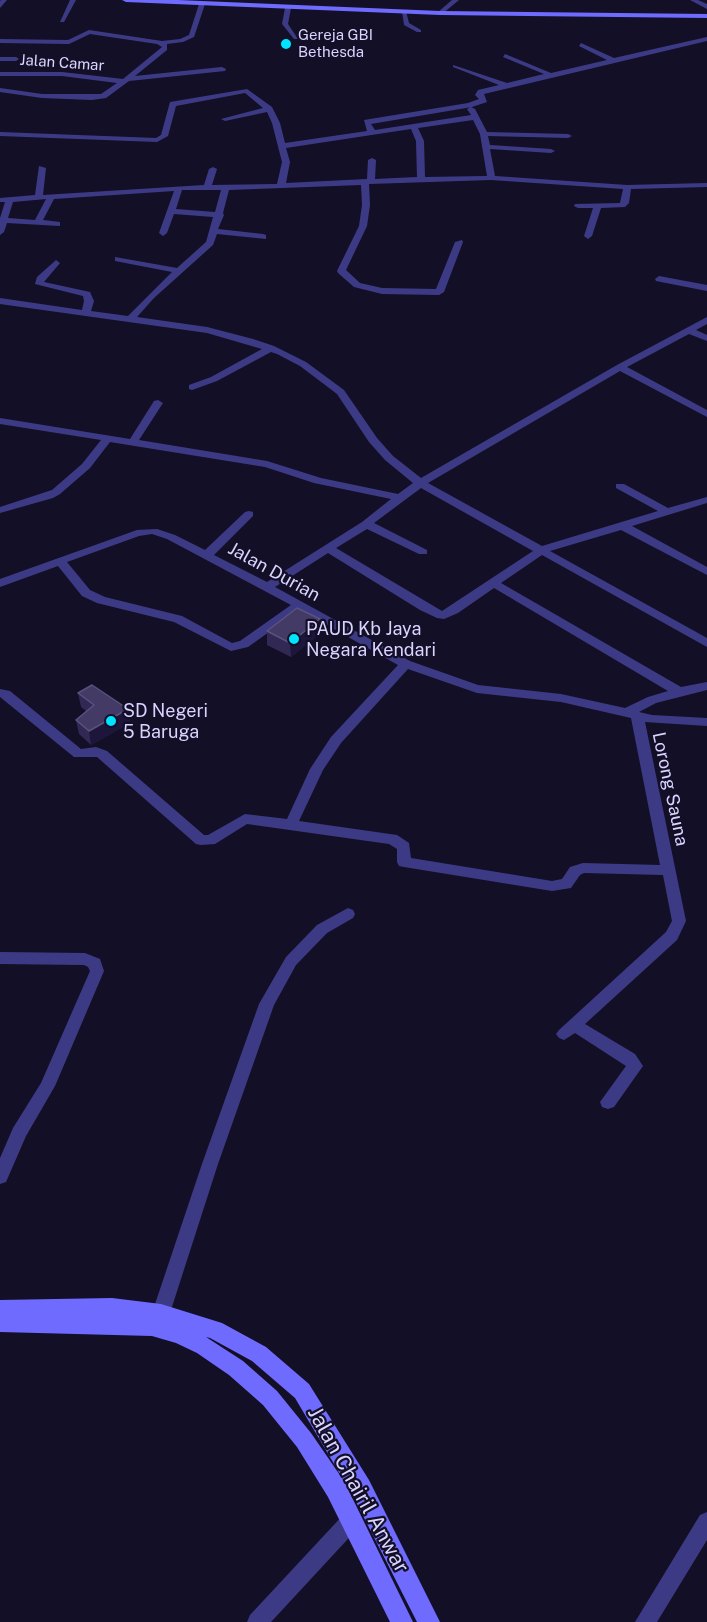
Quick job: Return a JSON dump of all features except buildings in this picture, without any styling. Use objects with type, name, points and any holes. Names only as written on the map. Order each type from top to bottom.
[{"type":"street","points":[[0,6],[4,0]]},
{"type":"street","points":[[62,21],[73,0]]},
{"type":"street","points":[[126,0],[440,13],[707,16]]},
{"type":"street","points":[[440,13],[456,0]]},
{"type":"street","points":[[693,0],[707,7]]},
{"type":"street","points":[[0,42],[69,42],[89,32],[162,44],[181,41],[192,36],[202,4]]},
{"type":"street","points":[[288,8],[285,24],[296,38]]},
{"type":"street","points":[[404,12],[406,24],[419,31]]},
{"type":"street","points":[[372,134],[368,122],[469,105],[483,100],[479,95],[481,92],[548,73],[707,39]]},
{"type":"street","points":[[0,90],[42,96],[92,98],[102,96],[165,49],[162,44]]},
{"type":"street","points":[[581,45],[611,59]]},
{"type":"street","points":[[505,56],[548,73]]},
{"type":"street","points":[[0,59],[16,59]]},
{"type":"street","points":[[455,66],[506,85]]},
{"type":"street","points":[[125,80],[222,69]]},
{"type":"street","name":"Jalan Camar","points":[[0,74],[62,74],[125,80]]},
{"type":"street","points":[[0,134],[157,140],[164,136],[173,104],[212,99],[239,91],[250,91],[269,109],[283,146],[286,162],[281,186]]},
{"type":"street","points":[[469,105],[488,147],[491,178]]},
{"type":"street","points":[[225,119],[269,109]]},
{"type":"street","points":[[283,146],[475,117]]},
{"type":"street","points":[[414,127],[420,141],[421,179]]},
{"type":"street","points":[[484,134],[568,136]]},
{"type":"street","points":[[488,147],[550,151]]},
{"type":"street","points":[[372,160],[363,226],[341,271],[357,285],[382,291],[439,292],[459,242]]},
{"type":"street","points":[[39,196],[42,168]]},
{"type":"street","points":[[207,187],[213,169]]},
{"type":"street","points":[[0,200],[179,188],[421,179],[491,178],[627,187],[707,185]]},
{"type":"street","points":[[130,319],[210,243],[220,215],[226,187]]},
{"type":"street","points":[[578,206],[618,206],[625,203],[627,187]]},
{"type":"street","points":[[163,233],[179,188]]},
{"type":"street","points":[[38,223],[52,195]]},
{"type":"street","points":[[0,232],[10,199]]},
{"type":"street","points":[[588,236],[597,207]]},
{"type":"street","points":[[172,211],[220,215]]},
{"type":"street","points":[[3,220],[57,224]]},
{"type":"street","points":[[215,231],[263,237]]},
{"type":"street","points":[[118,259],[179,271]]},
{"type":"street","points":[[56,263],[40,279],[39,284],[87,294],[89,301],[86,312]]},
{"type":"street","points":[[659,279],[707,288]]},
{"type":"street","points":[[0,301],[207,330],[271,348],[303,364],[341,392],[381,449],[401,469],[420,483],[707,644]]},
{"type":"street","points":[[267,586],[366,524],[420,483],[707,320]]},
{"type":"street","points":[[690,331],[707,338]]},
{"type":"street","points":[[192,387],[214,379],[271,348]]},
{"type":"street","points":[[620,368],[707,414]]},
{"type":"street","points":[[132,443],[158,403]]},
{"type":"street","points":[[0,421],[267,464],[318,481],[400,498]]},
{"type":"street","points":[[0,510],[56,492],[86,466],[108,439]]},
{"type":"street","points":[[620,486],[667,512]]},
{"type":"street","points":[[328,548],[437,614],[454,610],[542,550],[707,500]]},
{"type":"street","points":[[206,556],[249,514]]},
{"type":"street","points":[[366,524],[423,552]]},
{"type":"street","points":[[623,526],[707,572]]},
{"type":"street","name":"Jalan Durian","points":[[0,583],[59,560],[147,531],[171,537],[267,586],[298,606],[406,664],[477,688],[561,698],[672,721],[707,722]]},
{"type":"street","points":[[59,560],[86,593],[101,600],[178,620],[231,647],[244,644],[298,606]]},
{"type":"street","points":[[493,583],[679,692]]},
{"type":"street","points":[[291,824],[317,769],[336,740],[406,664]]},
{"type":"street","points":[[632,714],[646,703],[707,686]]},
{"type":"street","points":[[0,693],[6,694],[79,754],[96,751],[102,754],[201,840],[210,840],[245,819],[392,839],[404,847],[404,862],[552,886],[566,884],[575,871],[584,868],[669,870]]},
{"type":"street","name":"Lorong Sauna","points":[[608,1102],[635,1066],[629,1059],[569,1030],[672,936],[679,921],[632,714]]},
{"type":"street","points":[[161,1312],[210,1164],[267,1004],[291,962],[303,947],[322,929],[348,915]]},
{"type":"street","points":[[0,958],[85,959],[95,963],[97,971],[47,1086],[19,1133],[0,1177]]},
{"type":"street","name":"Jalan Chairil Anwar","points":[[0,1309],[112,1308],[161,1312],[215,1330],[259,1354],[302,1391],[361,1488],[429,1622]]},
{"type":"street","name":"Jalan Chairil Anwar","points":[[0,1322],[152,1326],[180,1334],[204,1346],[236,1368],[270,1398],[304,1440],[336,1489],[402,1622]]},
{"type":"street","points":[[257,1622],[352,1521]]},
{"type":"street","points":[[645,1622],[707,1522]]},
{"type":"place","name":"Gereja GBI Bethesda","points":[[286,44]]},
{"type":"place","name":"PAUD Kb Jaya Negara Kendari","points":[[294,639]]},
{"type":"place","name":"SD Negeri 5 Baruga","points":[[111,721]]}]
